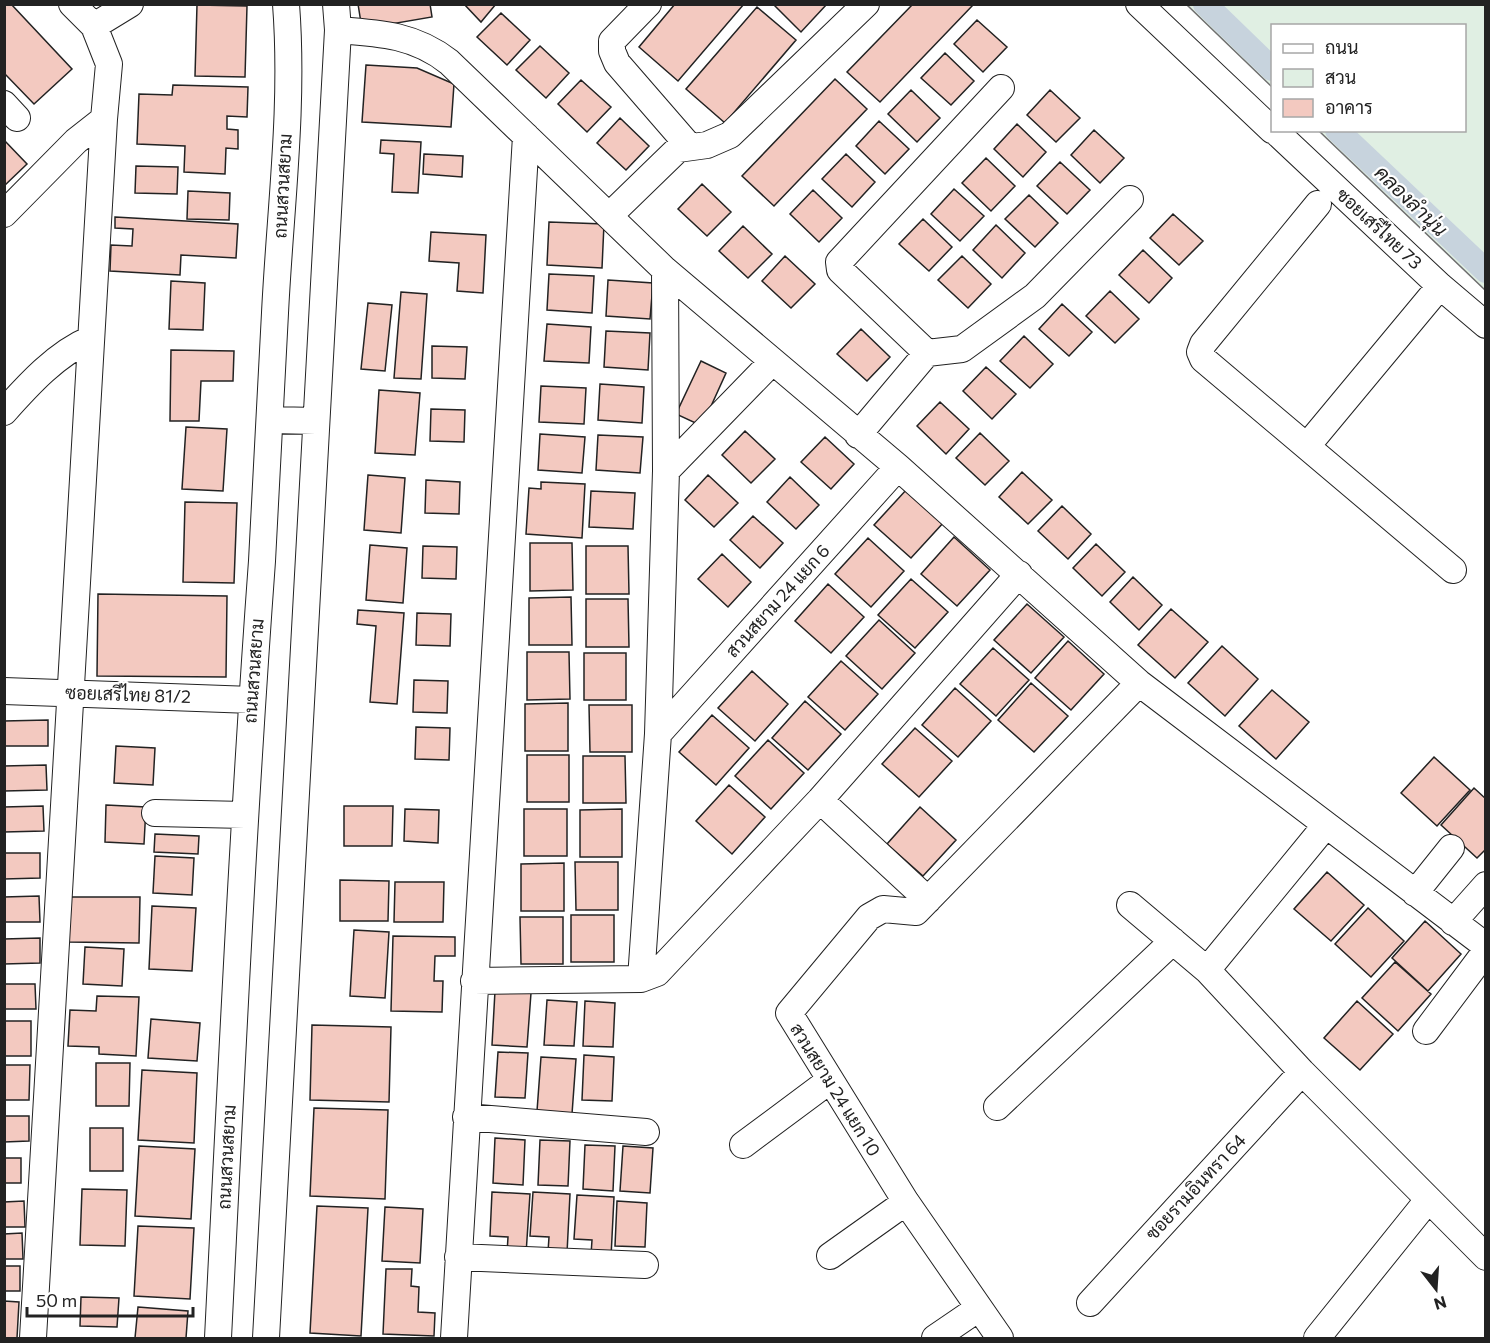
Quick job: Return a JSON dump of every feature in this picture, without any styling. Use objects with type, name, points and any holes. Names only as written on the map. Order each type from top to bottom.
[{"type":"street","points":[[33,1338],[109,64],[94,26],[72,4]]},
{"type":"street","points":[[94,26],[130,4]]},
{"type":"street","name":"ถนนสวนสยาม","points":[[218,1338],[245,815],[272,420],[275,314],[286,128],[289,38],[286,4]]},
{"type":"street","points":[[266,1338],[338,30],[336,4]]},
{"type":"street","points":[[648,4],[612,41],[612,51],[617,63],[689,146]]},
{"type":"street","points":[[609,216],[678,149],[707,145],[730,135],[866,4]]},
{"type":"street","name":"ซอยเสรีไทย 73","points":[[1140,4],[1271,128]]},
{"type":"street","points":[[338,30],[383,33],[415,40],[435,50],[664,270],[771,363],[898,467],[1139,683],[1485,946]]},
{"type":"street","points":[[927,353],[840,270],[839,262],[1001,88]]},
{"type":"street","points":[[4,214],[76,141],[104,119]]},
{"type":"street","name":"ซอยเสรีไทย 73","points":[[1275,132],[1485,325]]},
{"type":"street","points":[[454,1338],[526,136]]},
{"type":"street","points":[[858,435],[927,353],[962,349],[1035,296],[1130,199]]},
{"type":"street","points":[[1318,204],[1203,344],[1200,352],[1203,359],[1453,570]]},
{"type":"street","points":[[641,979],[658,734],[666,471],[664,270]]},
{"type":"street","points":[[1307,446],[1440,286]]},
{"type":"street","points":[[4,412],[24,390],[76,345],[91,339]]},
{"type":"street","points":[[666,471],[771,363]]},
{"type":"street","points":[[272,420],[316,421]]},
{"type":"street","name":"สวนสยาม 24 แยก 6","points":[[658,734],[898,467]]},
{"type":"street","points":[[474,981],[641,979],[657,973],[820,800],[1019,574]]},
{"type":"street","name":"สวนสยาม 24 แยก 10","points":[[1000,1338],[906,1202],[789,1013],[869,917],[883,909],[914,913],[1139,683]]},
{"type":"street","name":"ซอยเสรีไทย 81/2","points":[[4,691],[252,700]]},
{"type":"street","points":[[820,800],[928,900]]},
{"type":"street","points":[[155,813],[245,815]]},
{"type":"street","points":[[1207,970],[1326,825]]},
{"type":"street","points":[[1415,893],[1451,848]]},
{"type":"street","points":[[1453,922],[1485,885]]},
{"type":"street","points":[[1130,905],[1207,970],[1302,1072],[1485,1257]]},
{"type":"street","points":[[997,1107],[1173,941]]},
{"type":"street","points":[[1426,1031],[1485,951]]},
{"type":"street","name":"ซอยรามอินทรา 64","points":[[1090,1303],[1302,1072]]},
{"type":"street","points":[[743,1145],[829,1081]]},
{"type":"street","points":[[466,1117],[646,1132]]},
{"type":"street","points":[[1317,1338],[1428,1200]]},
{"type":"street","points":[[830,1256],[906,1202]]},
{"type":"street","points":[[458,1257],[645,1265]]},
{"type":"street","points":[[935,1338],[979,1308]]},
{"type":"green space","points":[[1187,5],[1485,5],[1485,290],[1320,132],[1466,132],[1466,24],[1271,24],[1271,86]]},
{"type":"building","points":[[4,4],[11,4],[72,69],[34,104],[4,73]]},
{"type":"building","points":[[358,4],[430,4],[432,17],[362,29]]},
{"type":"building","points":[[464,4],[496,4],[481,22]]},
{"type":"building","points":[[675,4],[744,4],[678,81],[639,47]]},
{"type":"building","points":[[773,4],[827,4],[801,32]]},
{"type":"building","points":[[913,4],[973,5],[880,102],[847,72]]},
{"type":"building","points":[[197,5],[247,6],[245,77],[195,76]]},
{"type":"building","points":[[757,7],[796,40],[725,123],[686,89]]},
{"type":"building","points":[[501,13],[530,40],[507,65],[477,37]]},
{"type":"building","points":[[977,20],[1007,47],[983,72],[954,44]]},
{"type":"building","points":[[540,46],[569,73],[546,98],[516,70]]},
{"type":"building","points":[[945,53],[974,81],[951,105],[921,78]]},
{"type":"building","points":[[366,65],[417,68],[454,84],[451,127],[362,122]]},
{"type":"building","points":[[835,79],[867,109],[774,206],[742,176]]},
{"type":"building","points":[[581,80],[611,107],[587,132],[558,104]]},
{"type":"building","points":[[173,85],[248,87],[247,117],[227,116],[227,129],[238,130],[238,149],[226,148],[225,174],[184,172],[185,146],[137,144],[139,94],[172,95]]},
{"type":"building","points":[[911,90],[940,118],[917,142],[888,114]]},
{"type":"building","points":[[1050,90],[1080,118],[1056,142],[1027,115]]},
{"type":"building","points":[[620,118],[649,146],[626,170],[597,143]]},
{"type":"building","points":[[879,121],[909,149],[885,174],[856,146]]},
{"type":"building","points":[[1017,124],[1046,152],[1023,177],[994,149]]},
{"type":"building","points":[[1094,130],[1124,158],[1100,183],[1071,155]]},
{"type":"building","points":[[4,140],[27,164],[4,186]]},
{"type":"building","points":[[381,140],[421,142],[418,193],[392,192],[394,154],[380,153]]},
{"type":"building","points":[[424,154],[463,156],[462,177],[423,174]]},
{"type":"building","points":[[846,154],[875,182],[852,207],[822,179]]},
{"type":"building","points":[[986,158],[1015,186],[991,211],[962,183]]},
{"type":"building","points":[[1060,162],[1090,190],[1067,214],[1037,186]]},
{"type":"building","points":[[136,166],[178,167],[177,194],[135,193]]},
{"type":"building","points":[[702,184],[731,212],[707,236],[678,209]]},
{"type":"building","points":[[954,189],[984,216],[960,241],[931,214]]},
{"type":"building","points":[[813,190],[842,218],[819,242],[790,214]]},
{"type":"building","points":[[188,191],[230,193],[229,220],[187,219]]},
{"type":"building","points":[[1029,195],[1058,223],[1035,247],[1005,219]]},
{"type":"building","points":[[1173,214],[1203,241],[1179,265],[1150,238]]},
{"type":"building","points":[[115,217],[238,224],[236,258],[181,255],[180,275],[110,271],[111,245],[132,246],[133,229],[115,228]]},
{"type":"building","points":[[923,219],[952,247],[929,271],[899,244]]},
{"type":"building","points":[[549,222],[604,224],[602,268],[547,265]]},
{"type":"building","points":[[996,225],[1025,253],[1002,278],[973,250]]},
{"type":"building","points":[[743,226],[772,254],[748,278],[719,251]]},
{"type":"building","points":[[431,232],[486,235],[483,293],[457,291],[459,263],[429,261]]},
{"type":"building","points":[[1143,250],[1172,278],[1149,303],[1119,275]]},
{"type":"building","points":[[785,256],[815,284],[791,308],[762,281]]},
{"type":"building","points":[[962,256],[991,284],[968,308],[938,280]]},
{"type":"building","points":[[549,274],[594,276],[592,313],[547,310]]},
{"type":"building","points":[[608,280],[653,283],[650,319],[606,316]]},
{"type":"building","points":[[171,281],[205,283],[203,330],[169,329]]},
{"type":"building","points":[[1110,291],[1139,319],[1115,343],[1086,316]]},
{"type":"building","points":[[401,292],[427,294],[421,379],[394,378]]},
{"type":"building","points":[[368,303],[392,305],[385,371],[361,369]]},
{"type":"building","points":[[1062,304],[1092,332],[1069,356],[1039,329]]},
{"type":"building","points":[[547,324],[591,327],[589,363],[544,361]]},
{"type":"building","points":[[861,329],[890,357],[867,381],[837,354]]},
{"type":"building","points":[[606,331],[650,333],[648,370],[604,367]]},
{"type":"building","points":[[1024,336],[1053,364],[1030,388],[1000,361]]},
{"type":"building","points":[[432,346],[467,347],[465,379],[432,378]]},
{"type":"building","points":[[171,350],[234,351],[233,381],[201,381],[199,421],[170,421]]},
{"type":"building","points":[[701,361],[726,373],[702,426],[676,414]]},
{"type":"building","points":[[986,367],[1016,394],[992,419],[963,391]]},
{"type":"building","points":[[600,384],[644,387],[642,423],[598,420]]},
{"type":"building","points":[[541,386],[586,388],[584,424],[539,422]]},
{"type":"building","points":[[379,390],[420,393],[415,455],[375,453]]},
{"type":"building","points":[[940,402],[969,429],[946,454],[917,426]]},
{"type":"building","points":[[431,409],[465,410],[464,442],[430,441]]},
{"type":"building","points":[[186,427],[227,429],[223,491],[182,489]]},
{"type":"building","points":[[745,431],[775,459],[751,483],[722,455]]},
{"type":"building","points":[[980,433],[1009,461],[985,485],[956,458]]},
{"type":"building","points":[[540,434],[585,437],[582,473],[538,470]]},
{"type":"building","points":[[598,435],[643,437],[640,473],[596,470]]},
{"type":"building","points":[[825,437],[854,464],[831,489],[801,462]]},
{"type":"building","points":[[1022,472],[1052,500],[1028,524],[999,497]]},
{"type":"building","points":[[368,475],[405,478],[401,533],[364,530]]},
{"type":"building","points":[[708,475],[738,503],[714,527],[685,500]]},
{"type":"building","points":[[790,477],[819,505],[796,529],[767,502]]},
{"type":"building","points":[[426,480],[460,482],[459,514],[425,513]]},
{"type":"building","points":[[541,482],[585,484],[582,538],[526,534],[529,488],[541,489]]},
{"type":"building","points":[[907,489],[944,522],[911,558],[874,525]]},
{"type":"building","points":[[591,491],[635,493],[633,529],[589,527]]},
{"type":"building","points":[[185,502],[237,503],[234,583],[183,582]]},
{"type":"building","points":[[1062,506],[1091,534],[1068,559],[1038,531]]},
{"type":"building","points":[[753,516],[783,543],[760,568],[730,540]]},
{"type":"building","points":[[954,537],[990,570],[957,606],[921,574]]},
{"type":"building","points":[[868,538],[904,571],[871,607],[835,574]]},
{"type":"building","points":[[530,543],[572,543],[573,590],[530,591]]},
{"type":"building","points":[[1096,544],[1125,572],[1102,596],[1073,568]]},
{"type":"building","points":[[370,545],[407,548],[403,603],[366,600]]},
{"type":"building","points":[[423,546],[457,547],[456,579],[422,578]]},
{"type":"building","points":[[586,546],[628,546],[629,594],[586,594]]},
{"type":"building","points":[[722,554],[751,582],[728,607],[698,579]]},
{"type":"building","points":[[1133,577],[1162,605],[1139,630],[1110,602]]},
{"type":"building","points":[[911,579],[948,612],[915,648],[878,615]]},
{"type":"building","points":[[828,584],[864,617],[831,653],[795,621]]},
{"type":"building","points":[[98,594],[227,596],[226,677],[97,676]]},
{"type":"building","points":[[571,597],[572,645],[529,645],[529,598]]},
{"type":"building","points":[[586,599],[628,599],[629,647],[586,647]]},
{"type":"building","points":[[1027,604],[1064,637],[1031,673],[994,640]]},
{"type":"building","points":[[1171,609],[1208,642],[1175,678],[1138,645]]},
{"type":"building","points":[[358,610],[404,613],[397,704],[370,702],[376,626],[357,624]]},
{"type":"building","points":[[417,613],[451,614],[450,646],[416,645]]},
{"type":"building","points":[[879,620],[915,653],[882,689],[846,656]]},
{"type":"building","points":[[1068,641],[1104,674],[1071,710],[1035,678]]},
{"type":"building","points":[[1222,646],[1258,679],[1225,716],[1188,683]]},
{"type":"building","points":[[993,648],[1029,680],[996,716],[960,684]]},
{"type":"building","points":[[527,652],[569,652],[570,699],[527,700]]},
{"type":"building","points":[[584,653],[626,653],[626,700],[584,700]]},
{"type":"building","points":[[841,661],[878,694],[845,730],[808,697]]},
{"type":"building","points":[[752,671],[788,704],[755,741],[718,708]]},
{"type":"building","points":[[414,680],[448,681],[447,713],[413,712]]},
{"type":"building","points":[[1031,683],[1068,716],[1034,752],[998,720]]},
{"type":"building","points":[[955,688],[991,721],[958,757],[922,725]]},
{"type":"building","points":[[1272,690],[1309,722],[1276,759],[1239,726]]},
{"type":"building","points":[[805,701],[841,734],[808,770],[772,738]]},
{"type":"building","points":[[568,703],[568,751],[525,751],[525,704]]},
{"type":"building","points":[[589,705],[632,705],[632,752],[590,752]]},
{"type":"building","points":[[712,715],[749,748],[716,785],[679,752]]},
{"type":"building","points":[[48,720],[48,746],[4,746],[4,721]]},
{"type":"building","points":[[416,727],[450,728],[449,760],[415,759]]},
{"type":"building","points":[[915,728],[952,761],[919,797],[882,764]]},
{"type":"building","points":[[768,740],[804,773],[771,809],[735,776]]},
{"type":"building","points":[[116,746],[155,748],[153,785],[114,783]]},
{"type":"building","points":[[527,755],[569,755],[569,802],[527,802]]},
{"type":"building","points":[[583,756],[625,756],[626,803],[583,803]]},
{"type":"building","points":[[1434,757],[1470,790],[1437,826],[1401,793]]},
{"type":"building","points":[[46,765],[47,790],[4,791],[4,766]]},
{"type":"building","points":[[729,785],[765,817],[732,854],[696,821]]},
{"type":"building","points":[[1474,788],[1486,799],[1486,849],[1477,858],[1441,825]]},
{"type":"building","points":[[106,805],[146,807],[144,844],[105,842]]},
{"type":"building","points":[[43,806],[44,831],[4,832],[4,807]]},
{"type":"building","points":[[344,806],[393,806],[392,846],[344,846]]},
{"type":"building","points":[[920,807],[956,840],[923,876],[887,844]]},
{"type":"building","points":[[405,809],[439,810],[438,843],[404,841]]},
{"type":"building","points":[[524,809],[567,809],[567,856],[524,856]]},
{"type":"building","points":[[622,809],[622,857],[580,857],[580,810]]},
{"type":"building","points":[[155,834],[199,836],[198,854],[154,852]]},
{"type":"building","points":[[4,853],[40,853],[40,878],[4,879]]},
{"type":"building","points":[[155,856],[194,858],[192,895],[153,893]]},
{"type":"building","points":[[575,862],[618,862],[618,910],[576,910]]},
{"type":"building","points":[[564,863],[564,911],[521,911],[521,864]]},
{"type":"building","points":[[1327,872],[1364,905],[1331,941],[1294,909]]},
{"type":"building","points":[[340,880],[389,881],[388,921],[340,921]]},
{"type":"building","points":[[395,882],[444,882],[443,922],[394,922]]},
{"type":"building","points":[[39,896],[40,922],[4,922],[4,897]]},
{"type":"building","points":[[68,897],[140,897],[139,943],[68,942]]},
{"type":"building","points":[[152,906],[196,908],[192,971],[149,969]]},
{"type":"building","points":[[1368,908],[1404,941],[1371,977],[1335,944]]},
{"type":"building","points":[[571,915],[614,915],[614,962],[571,962]]},
{"type":"building","points":[[520,917],[563,917],[563,964],[521,964]]},
{"type":"building","points":[[1425,921],[1461,954],[1428,991],[1392,958]]},
{"type":"building","points":[[354,930],[389,932],[385,998],[350,996]]},
{"type":"building","points":[[393,936],[455,937],[455,956],[435,956],[434,981],[443,981],[442,1012],[391,1011]]},
{"type":"building","points":[[40,938],[40,963],[4,964],[4,939]]},
{"type":"building","points":[[85,947],[124,949],[122,986],[83,984]]},
{"type":"building","points":[[1395,962],[1431,994],[1398,1031],[1362,998]]},
{"type":"building","points":[[4,984],[35,984],[36,1009],[4,1009]]},
{"type":"building","points":[[495,991],[531,993],[527,1047],[492,1045]]},
{"type":"building","points":[[97,996],[139,997],[136,1056],[99,1054],[99,1047],[68,1046],[70,1010],[96,1011]]},
{"type":"building","points":[[547,1000],[577,1002],[574,1046],[544,1045]]},
{"type":"building","points":[[585,1001],[615,1003],[613,1047],[583,1046]]},
{"type":"building","points":[[1357,1001],[1393,1034],[1360,1070],[1324,1038]]},
{"type":"building","points":[[151,1019],[200,1023],[197,1061],[148,1058]]},
{"type":"building","points":[[4,1021],[31,1021],[31,1056],[4,1056]]},
{"type":"building","points":[[312,1025],[391,1027],[389,1102],[310,1100]]},
{"type":"building","points":[[498,1052],[528,1053],[525,1098],[495,1097]]},
{"type":"building","points":[[584,1055],[614,1057],[612,1101],[582,1100]]},
{"type":"building","points":[[541,1057],[576,1059],[572,1114],[537,1111]]},
{"type":"building","points":[[96,1063],[130,1063],[129,1106],[96,1106]]},
{"type":"building","points":[[4,1065],[30,1065],[29,1100],[4,1100]]},
{"type":"building","points":[[142,1070],[197,1073],[194,1143],[138,1140]]},
{"type":"building","points":[[314,1108],[388,1110],[385,1199],[310,1196]]},
{"type":"building","points":[[4,1116],[29,1116],[29,1141],[4,1142]]},
{"type":"building","points":[[90,1128],[123,1128],[123,1171],[90,1171]]},
{"type":"building","points":[[495,1138],[525,1140],[523,1185],[493,1183]]},
{"type":"building","points":[[540,1140],[570,1141],[568,1186],[538,1185]]},
{"type":"building","points":[[585,1145],[615,1146],[613,1191],[583,1189]]},
{"type":"building","points":[[139,1146],[195,1149],[191,1219],[135,1216]]},
{"type":"building","points":[[623,1146],[653,1148],[650,1193],[620,1191]]},
{"type":"building","points":[[4,1158],[21,1158],[21,1183],[4,1183]]},
{"type":"building","points":[[82,1189],[127,1190],[125,1246],[80,1245]]},
{"type":"building","points":[[492,1192],[530,1194],[526,1254],[507,1253],[508,1237],[490,1236]]},
{"type":"building","points":[[533,1192],[570,1194],[567,1253],[548,1252],[549,1237],[530,1236]]},
{"type":"building","points":[[577,1195],[614,1197],[611,1257],[591,1255],[592,1240],[574,1239]]},
{"type":"building","points":[[24,1201],[25,1227],[4,1227],[4,1202]]},
{"type":"building","points":[[617,1201],[647,1203],[645,1247],[615,1246]]},
{"type":"building","points":[[317,1206],[368,1208],[361,1336],[310,1333]]},
{"type":"building","points":[[385,1207],[423,1209],[420,1263],[382,1261]]},
{"type":"building","points":[[138,1226],[194,1228],[190,1299],[134,1296]]},
{"type":"building","points":[[22,1233],[23,1259],[4,1259],[4,1234]]},
{"type":"building","points":[[4,1266],[20,1266],[20,1291],[4,1291]]},
{"type":"building","points":[[386,1269],[412,1269],[411,1286],[419,1287],[418,1312],[435,1313],[434,1336],[383,1334]]},
{"type":"building","points":[[81,1297],[119,1298],[117,1327],[80,1326]]},
{"type":"building","points":[[4,1301],[19,1302],[17,1338],[4,1338]]},
{"type":"building","points":[[138,1307],[188,1311],[186,1338],[135,1338]]},
{"type":"waterway","name":"คลองลำนุ่น","points":[[1205,4],[1271,68]]},
{"type":"waterway","name":"คลองลำนุ่น","points":[[1339,132],[1486,271]]}]
